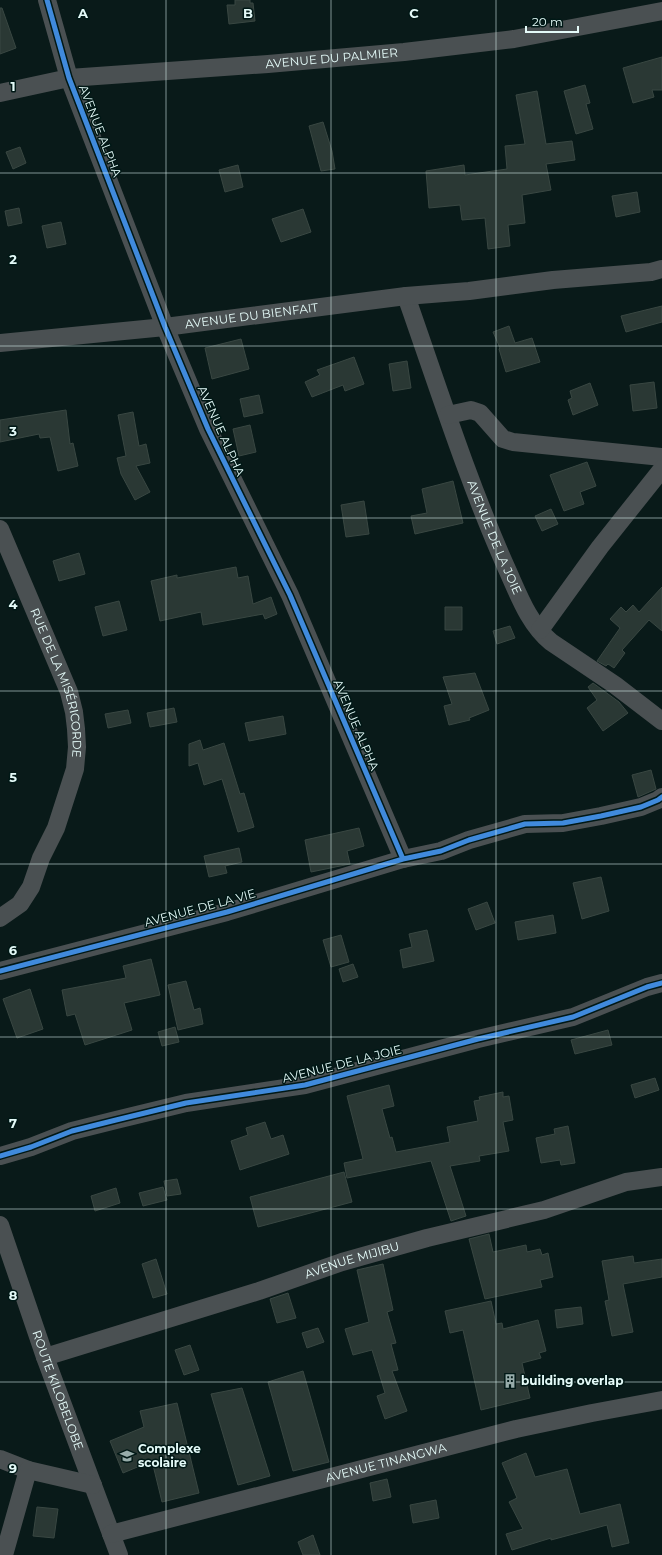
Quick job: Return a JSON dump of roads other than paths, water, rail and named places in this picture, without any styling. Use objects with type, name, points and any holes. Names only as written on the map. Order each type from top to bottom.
[{"type":"street","name":"AVENUE ALPHA","points":[[47,0],[70,78],[165,327],[211,436],[290,595],[403,859]]},
{"type":"street","name":"AVENUE DU PALMIER","points":[[0,94],[70,78],[260,65],[404,52],[514,39],[662,12]]},
{"type":"street","name":"AVENUE DU BIENFAIT","points":[[0,343],[165,327],[406,296],[469,291],[553,280],[651,272],[662,269]]},
{"type":"street","name":"AVENUE DE LA JOIE","points":[[406,296],[486,522],[527,612],[551,642],[615,685],[662,721]]},
{"type":"street","points":[[448,415],[471,410],[480,413],[503,439],[513,442],[606,450],[662,457]]},
{"type":"street","points":[[540,630],[600,547],[662,469]]},
{"type":"street","name":"RUE DE LA MISÉRICORDE","points":[[0,529],[69,692],[74,712],[77,747],[75,768],[61,812],[31,887],[20,904],[0,918]]},
{"type":"street","name":"AVENUE DE LA VIE","points":[[0,971],[227,912],[403,859],[441,852],[469,840],[525,824],[563,823],[594,818],[641,807],[662,797]]},
{"type":"street","name":"AVENUE DE LA JOIE","points":[[0,1156],[31,1147],[72,1131],[186,1103],[305,1086],[478,1039],[573,1017],[647,987],[662,983]]},
{"type":"street","name":"AVENUE MIJIBU","points":[[45,1357],[259,1291],[342,1262],[428,1238],[544,1210],[626,1182],[662,1177]]},
{"type":"street","name":"ROUTE KILOBELOBE","points":[[0,1225],[45,1357],[119,1555]]},
{"type":"street","name":"AVENUE TINANGWA","points":[[111,1534],[516,1429],[662,1400]]},
{"type":"street","points":[[0,1459],[28,1470],[93,1485]]},
{"type":"street","points":[[4,1555],[28,1470]]},
{"type":"place","name":"building overlap","points":[[510,1381]]},
{"type":"place","name":"Complexe scolaire","points":[[127,1456]]}]
